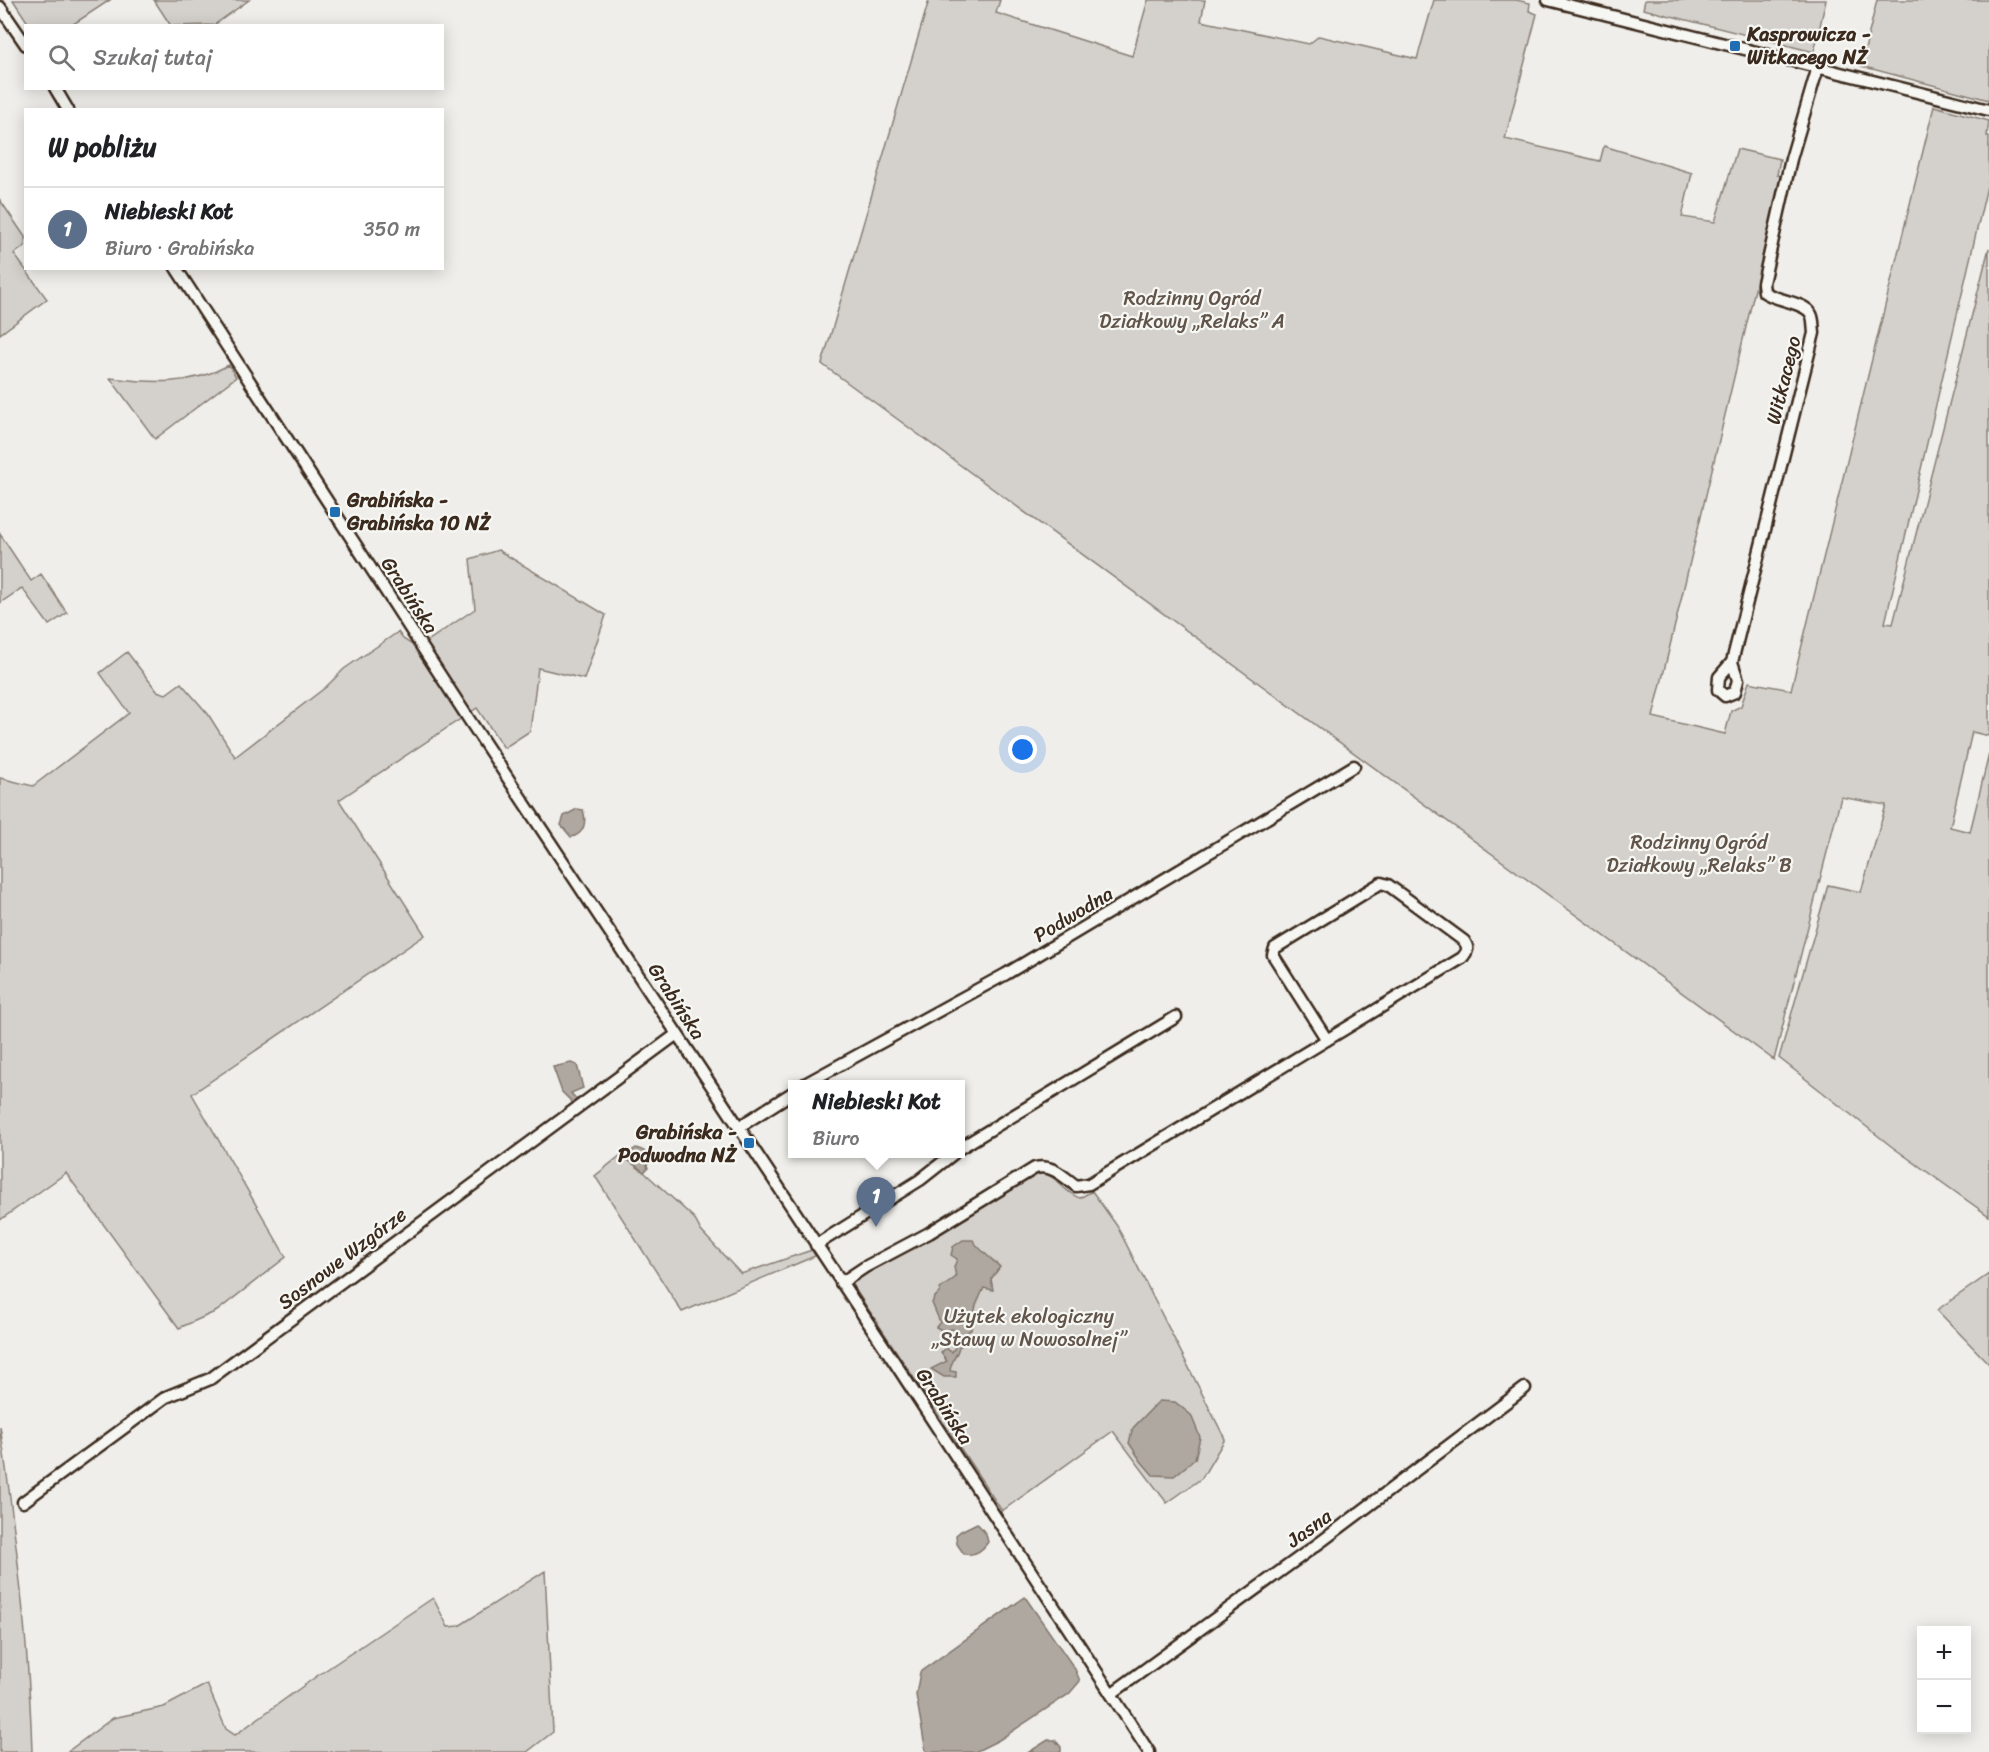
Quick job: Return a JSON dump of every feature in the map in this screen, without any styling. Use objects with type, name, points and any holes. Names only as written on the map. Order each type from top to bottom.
[{"type":"street","points":[[1548,0],[1989,110]]},
{"type":"street","points":[[0,7],[24,42]]},
{"type":"street","name":"Witkacego","points":[[1731,662],[1814,333],[1812,316],[1807,308],[1770,296],[1764,292],[1763,283],[1791,159],[1818,67]]},
{"type":"street","points":[[56,90],[67,108]]},
{"type":"street","name":"Grabińska","points":[[177,270],[470,721],[1149,1752]]},
{"type":"street","name":"Podwodna","points":[[812,1080],[1006,974],[1354,766]]},
{"type":"street","points":[[841,1283],[865,1267],[929,1233],[1035,1168],[1042,1166],[1052,1168],[1076,1186],[1089,1184],[1327,1040],[1462,958],[1468,950],[1464,940],[1388,885],[1381,883],[1275,948],[1273,955],[1327,1040]]},
{"type":"street","points":[[965,1145],[1176,1017]]},
{"type":"street","name":"Sosnowe Wzgórze","points":[[23,1502],[166,1397],[210,1379],[677,1034]]},
{"type":"street","points":[[739,1127],[788,1096]]},
{"type":"street","points":[[816,1245],[920,1180],[948,1158]]},
{"type":"street","name":"Jasna","points":[[1111,1694],[1322,1541],[1525,1388]]},
{"type":"green space","points":[[13,0],[110,0],[74,24],[29,24]]},
{"type":"green space","points":[[154,0],[249,0],[215,24],[170,24]]},
{"type":"green space","points":[[929,0],[1000,0],[996,13],[1132,56],[1148,0],[1205,0],[1201,21],[1309,44],[1319,36],[1417,59],[1434,0],[1516,0],[1530,3],[1529,11],[1537,14],[1505,139],[1600,161],[1604,146],[1692,173],[1682,217],[1715,222],[1737,149],[1780,159],[1777,175],[1782,176],[1653,717],[1725,734],[1731,711],[1741,706],[1749,682],[1791,690],[1934,106],[1989,121],[1987,136],[1989,136],[1989,178],[1885,623],[1893,624],[1989,248],[1989,736],[1972,732],[1950,827],[1970,832],[1989,754],[1989,1216],[1891,1146],[1779,1058],[1828,885],[1861,892],[1886,805],[1841,797],[1774,1060],[822,364]]},
{"type":"green space","points":[[1645,0],[1826,0],[1814,52],[1643,9]]},
{"type":"green space","points":[[1877,0],[1989,0],[1989,100],[1861,66]]},
{"type":"green space","points":[[0,200],[24,236],[24,247],[14,254],[47,299],[0,334]]},
{"type":"green space","points":[[229,365],[236,377],[155,439],[110,378],[156,382],[185,380],[200,377]]},
{"type":"green space","points":[[0,534],[31,581],[41,574],[67,613],[49,625],[22,588],[0,603]]},
{"type":"green space","points":[[498,550],[606,615],[584,679],[538,668],[530,731],[504,748],[477,708],[339,800],[425,935],[192,1094],[286,1257],[217,1311],[179,1328],[66,1173],[0,1220],[0,778],[33,786],[129,713],[100,673],[127,652],[157,691],[166,694],[181,683],[208,714],[235,757],[326,687],[344,669],[398,632],[403,639],[417,648],[475,609],[470,559]]},
{"type":"green space","points":[[621,1155],[645,1173],[694,1218],[701,1231],[741,1274],[812,1250],[815,1256],[682,1312],[595,1176]]},
{"type":"green space","name":"Użytek ekologiczny „Stawy w Nowosolnej”","points":[[1039,1172],[1051,1177],[1080,1198],[1092,1191],[1117,1226],[1225,1439],[1202,1478],[1167,1503],[1113,1431],[1002,1511],[851,1283],[1032,1174]]},
{"type":"green space","points":[[1989,1274],[1989,1364],[1937,1310]]},
{"type":"green space","points":[[0,1426],[21,1589],[32,1752],[0,1752]]},
{"type":"green space","points":[[545,1571],[553,1732],[527,1752],[67,1752],[113,1718],[164,1707],[207,1684],[226,1729],[235,1735],[317,1676],[433,1598],[448,1627],[459,1626]]},
{"type":"shaded area","points":[[577,809],[583,810],[585,819],[582,831],[571,837],[561,825],[564,816]]},
{"type":"shaded area","points":[[571,1063],[577,1065],[583,1088],[571,1093],[577,1100],[573,1103],[562,1092],[553,1067]]},
{"type":"shaded area","points":[[636,1148],[645,1152],[650,1161],[644,1172],[623,1156]]},
{"type":"shaded area","points":[[963,1240],[973,1240],[1000,1267],[991,1279],[993,1290],[984,1288],[976,1305],[971,1330],[961,1335],[958,1342],[962,1345],[959,1347],[950,1371],[956,1372],[956,1377],[944,1377],[931,1369],[947,1361],[941,1353],[947,1347],[952,1352],[955,1347],[952,1345],[950,1336],[958,1332],[952,1329],[943,1331],[936,1327],[940,1322],[932,1303],[940,1289],[956,1277],[954,1267],[957,1259],[951,1255],[953,1247]]},
{"type":"shaded area","points":[[1159,1401],[1175,1402],[1191,1415],[1200,1437],[1195,1459],[1174,1476],[1153,1475],[1129,1443],[1133,1428]]},
{"type":"shaded area","points":[[977,1523],[986,1534],[988,1542],[978,1552],[964,1554],[957,1544],[956,1535]]},
{"type":"shaded area","points":[[1025,1597],[1075,1669],[1080,1681],[1069,1694],[999,1740],[975,1752],[926,1752],[916,1695],[920,1672]]},
{"type":"shaded area","points":[[1048,1740],[1055,1740],[1061,1747],[1061,1752],[1029,1752]]},
{"type":"place","name":"Kasprowicza - Witkacego NŻ","points":[[1735,46]]},
{"type":"place","name":"Grabińska - Grabińska 10 NŻ","points":[[335,512]]},
{"type":"place","name":"Grabińska - Podwodna NŻ","points":[[749,1143]]},
{"type":"place","name":"Niebieski Kot","points":[[876,1227]]},
{"type":"park label","name":"Rodzinny Ogród Działkowy „Relaks” A","points":[[1192,310]]},
{"type":"park label","name":"Rodzinny Ogród Działkowy „Relaks” B","points":[[1699,854]]}]
